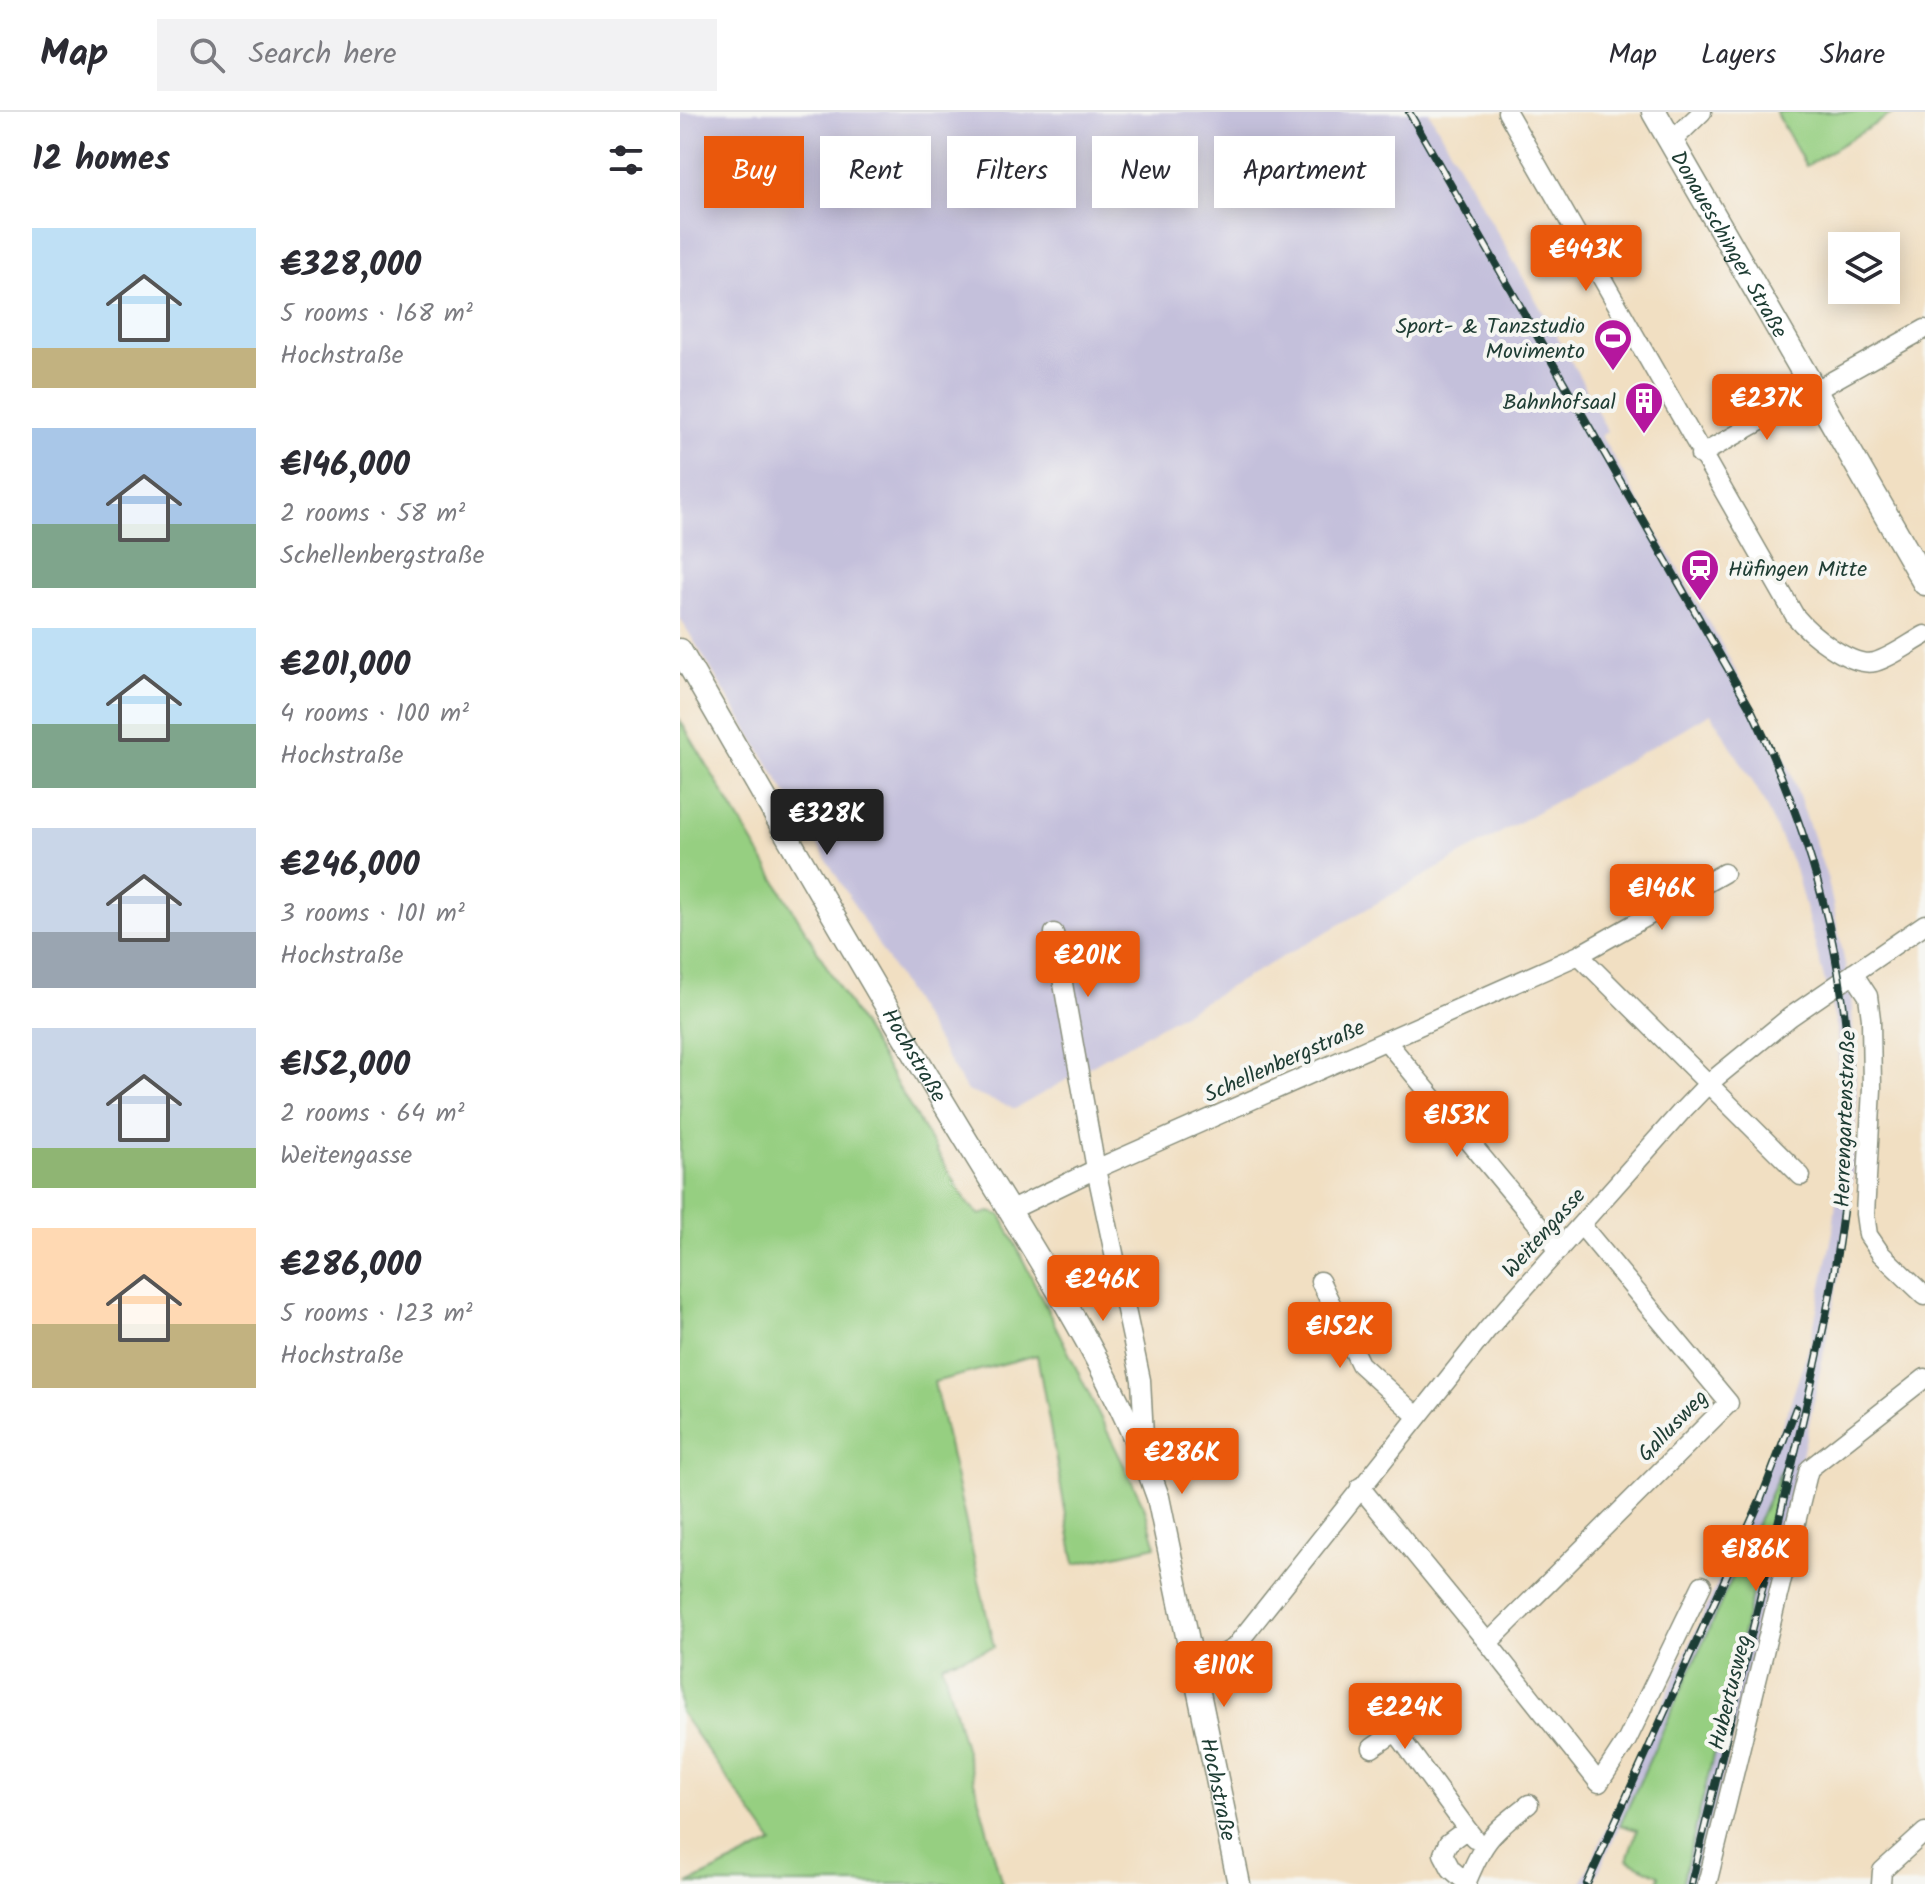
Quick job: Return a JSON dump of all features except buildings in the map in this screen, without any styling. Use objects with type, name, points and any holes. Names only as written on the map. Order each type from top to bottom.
[{"type":"main road","name":"Donaueschinger Straße","points":[[1654,112],[1925,583]]},
{"type":"street","points":[[1507,112],[1700,455],[1782,596],[1806,629],[1846,655],[1871,663],[1925,635]]},
{"type":"street","points":[[1671,142],[1702,112]]},
{"type":"street","points":[[1700,455],[1925,329]]},
{"type":"street","name":"Hochstraße","points":[[680,650],[1097,1356],[1146,1462],[1158,1497],[1239,1884]]},
{"type":"street","name":"Schellenbergstraße","points":[[1009,1211],[1096,1169],[1579,955],[1724,873]]},
{"type":"street","name":"Weitengasse","points":[[1192,1671],[1234,1648],[1417,1416],[1559,1250],[1708,1084],[1790,1017],[1925,924]]},
{"type":"street","name":"Hochstraße","points":[[1054,933],[1096,1169],[1141,1380],[1146,1462]]},
{"type":"street","points":[[1579,955],[1801,1176]]},
{"type":"street","name":"Herrengartenstraße","points":[[1853,973],[1868,996],[1871,1019],[1872,1089],[1865,1214],[1868,1235],[1881,1254],[1925,1296]]},
{"type":"street","points":[[1387,1042],[1559,1250]]},
{"type":"street","name":"Gallusweg","points":[[1488,1643],[1729,1403],[1581,1225]]},
{"type":"street","points":[[1320,1281],[1360,1364],[1417,1416]]},
{"type":"street","name":"Hubertusweg","points":[[1707,1884],[1809,1469],[1925,1378]]},
{"type":"street","points":[[1360,1487],[1599,1783],[1627,1740],[1702,1585]]},
{"type":"street","points":[[1372,1748],[1413,1720]]},
{"type":"street","points":[[1396,1732],[1481,1848]]},
{"type":"street","points":[[1467,1829],[1448,1843],[1443,1854],[1451,1869],[1467,1884],[1481,1848],[1491,1834],[1529,1804]]},
{"type":"street","points":[[1881,1884],[1882,1871],[1925,1832]]},
{"type":"shaded area","points":[[680,112],[1429,112],[1581,379],[1607,431],[1601,436],[1727,654],[1779,757],[1785,756],[1828,880],[1851,994],[1857,1103],[1849,1228],[1807,1434],[1697,1884],[1682,1884],[1781,1471],[1593,1884],[1581,1884],[1727,1562],[1790,1404],[1810,1344],[1833,1231],[1841,1148],[1837,1028],[1795,869],[1760,794],[1711,713],[1015,1109],[967,1091],[680,618]]},
{"type":"green space","points":[[1776,112],[1895,112],[1806,166]]},
{"type":"green space","points":[[680,720],[968,1204],[980,1215],[990,1212],[1001,1215],[1144,1506],[1156,1546],[1075,1564],[1037,1355],[934,1382],[994,1647],[942,1664],[1002,1884],[688,1884],[773,1843],[680,1712]]},
{"type":"green space","points":[[1783,1466],[1682,1884],[1658,1884],[1659,1875],[1627,1860],[1637,1830],[1620,1825]]},
{"type":"railway","points":[[1409,112],[1752,711],[1796,816],[1814,870],[1840,980],[1847,1036],[1849,1150],[1832,1285],[1691,1884]]},
{"type":"railway","points":[[1587,1884],[1761,1499],[1796,1408]]},
{"type":"place","name":"Sport- & Tanzstudio Movimento","points":[[1613,372]]},
{"type":"place","name":"Bahnhofsaal","points":[[1644,435]]},
{"type":"place","name":"Hüfingen Mitte","points":[[1700,602]]}]
